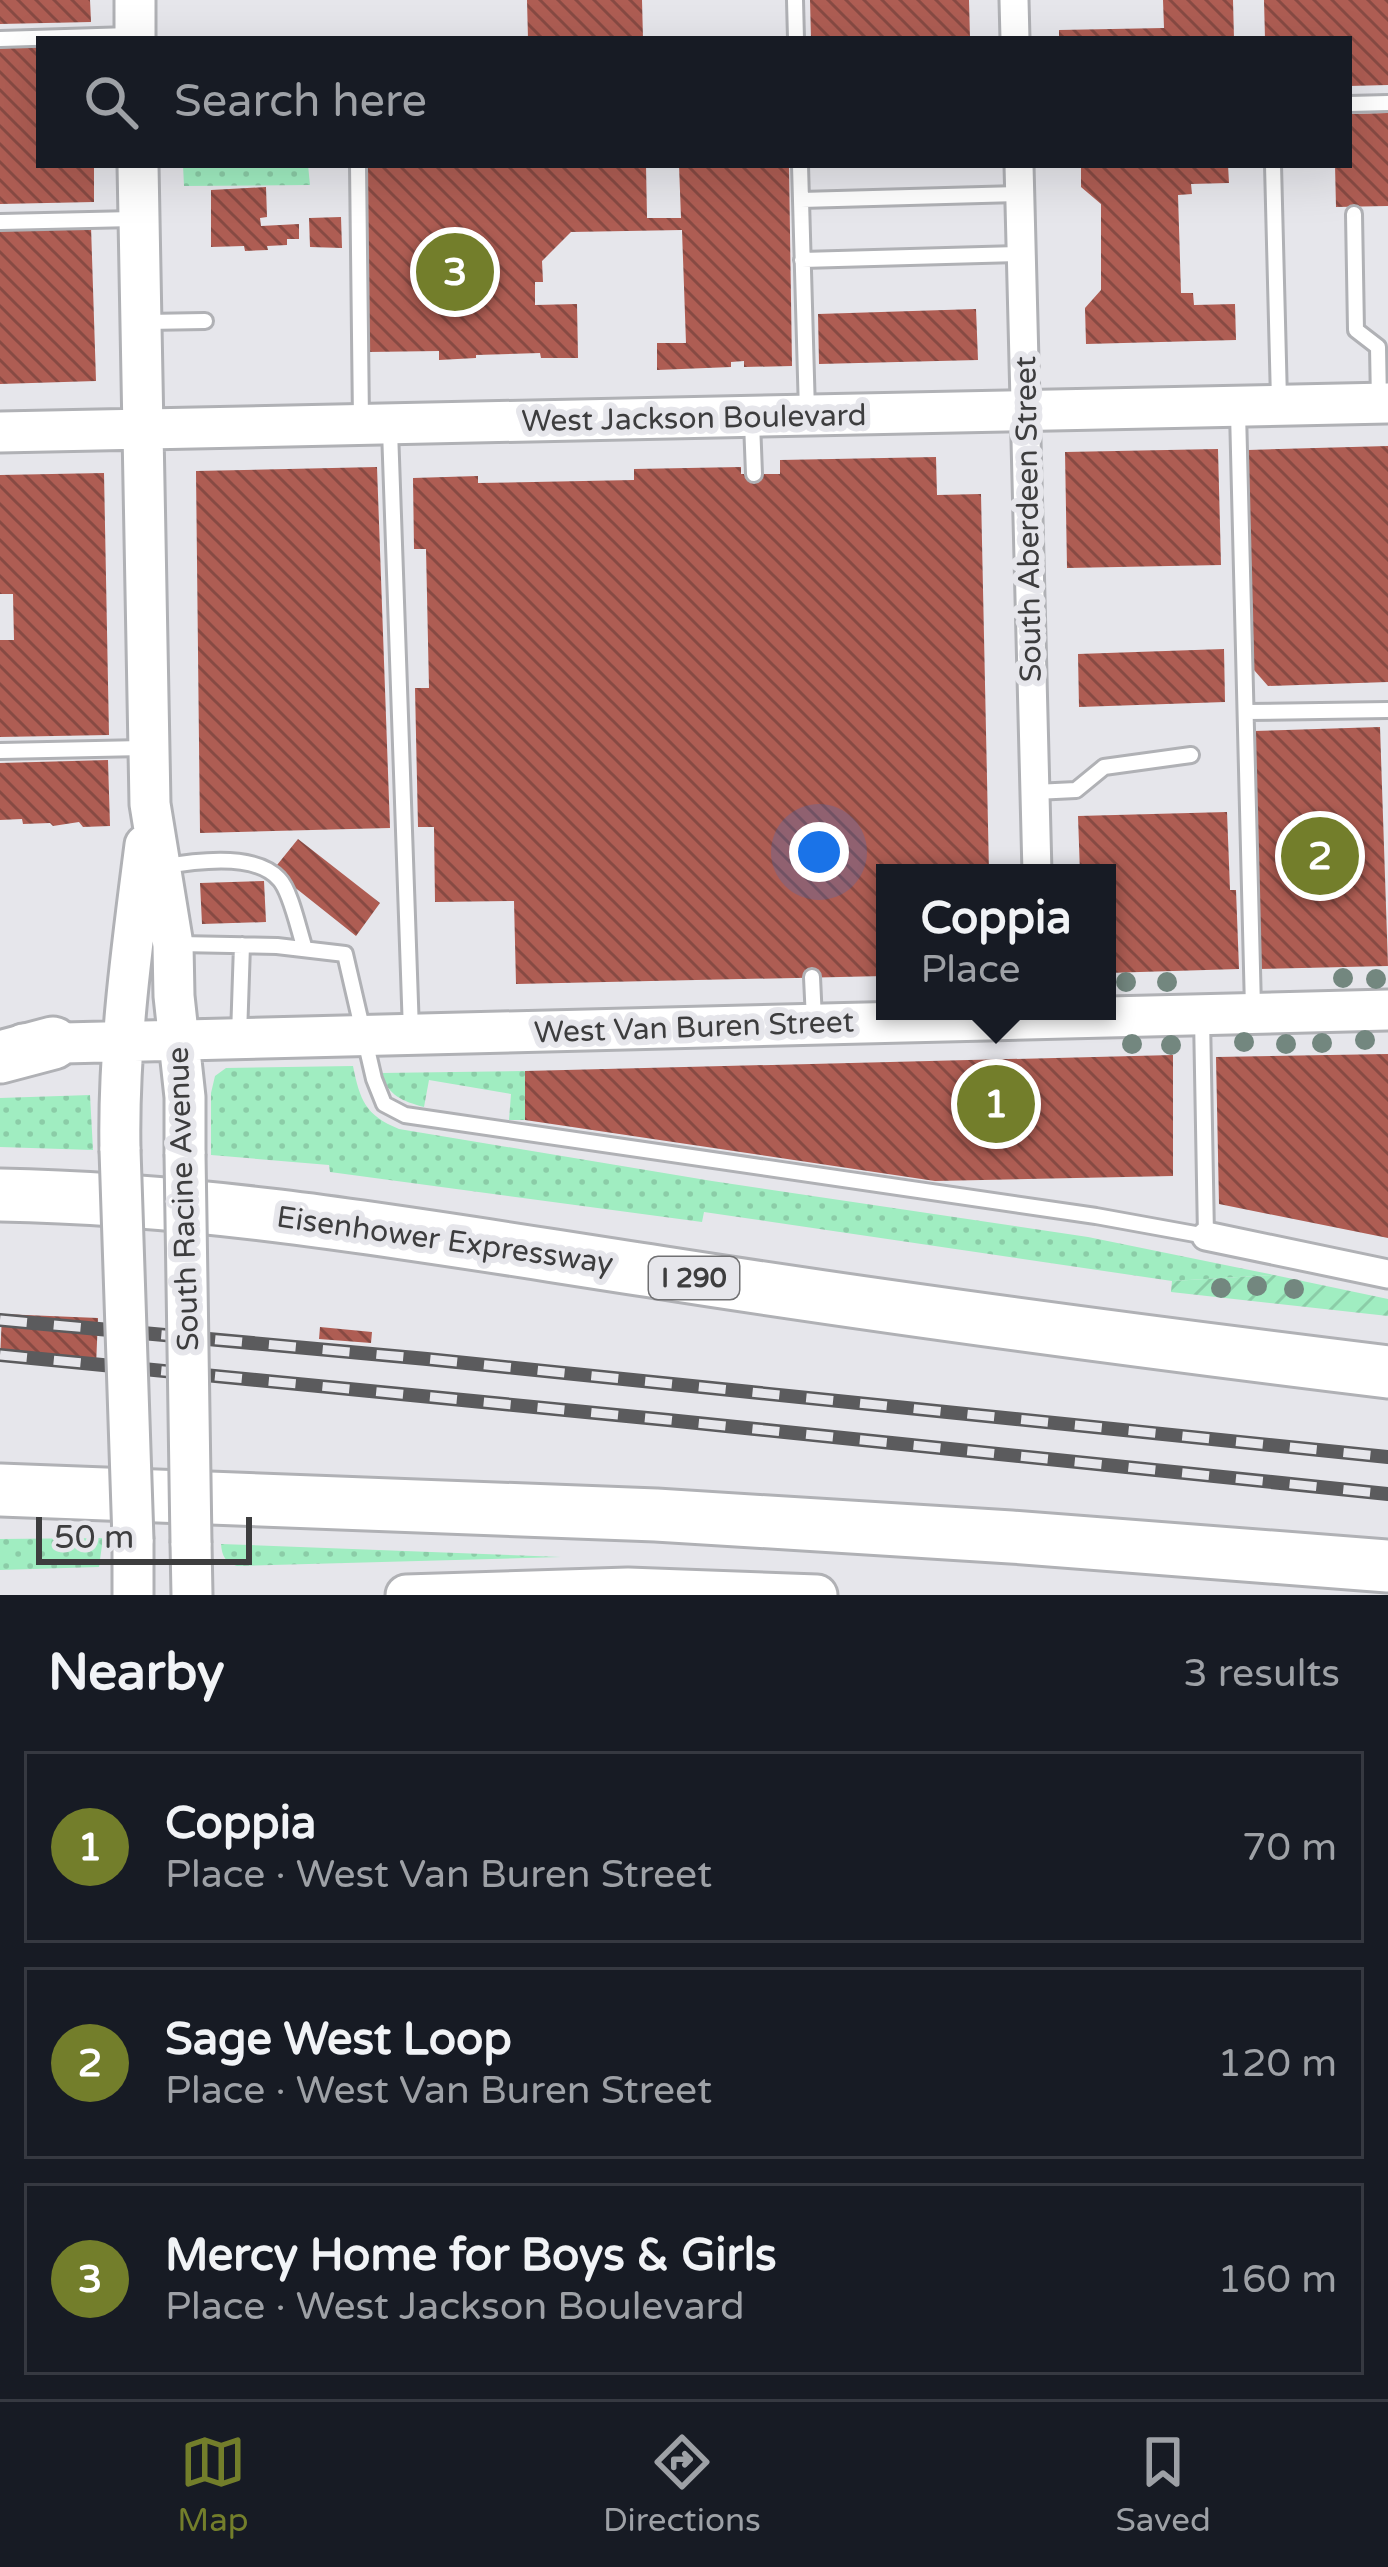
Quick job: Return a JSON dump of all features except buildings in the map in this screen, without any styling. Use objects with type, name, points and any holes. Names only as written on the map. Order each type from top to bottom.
[{"type":"highway","points":[[0,1057],[53,1043]]},
{"type":"highway","name":"Eisenhower Expressway","points":[[0,1195],[261,1213],[863,1303],[1388,1372]]},
{"type":"highway","points":[[0,1490],[656,1515],[1388,1566]]},
{"type":"street","points":[[1014,0],[1016,36]]},
{"type":"street","name":"South Racine Avenue","points":[[138,168],[150,804],[173,945],[184,1097],[192,1595]]},
{"type":"street","name":"South Aberdeen Street","points":[[1019,168],[1037,864]]},
{"type":"street","name":"West Jackson Boulevard","points":[[0,432],[1384,403]]},
{"type":"street","name":"South Racine Avenue","points":[[133,1595],[119,1097],[150,804]]},
{"type":"street","name":"West Van Buren Street","points":[[1116,1014],[1388,1010]]},
{"type":"street","name":"West Van Buren Street","points":[[0,1044],[889,1020]]},
{"type":"street","points":[[1207,1236],[1388,1274]]},
{"type":"street","points":[[406,1595],[628,1588],[817,1595]]},
{"type":"lane","points":[[795,0],[796,36]]},
{"type":"lane","points":[[0,39],[135,24]]},
{"type":"lane","points":[[1352,104],[1388,103]]},
{"type":"lane","points":[[358,168],[412,1034]]},
{"type":"lane","points":[[800,168],[807,416]]},
{"type":"lane","points":[[1273,168],[1280,405]]},
{"type":"lane","points":[[801,200],[1020,194]]},
{"type":"lane","points":[[1354,214],[1356,330],[1378,347],[1384,403]]},
{"type":"lane","points":[[0,222],[139,219]]},
{"type":"lane","points":[[802,260],[1021,254]]},
{"type":"lane","points":[[141,322],[206,321]]},
{"type":"lane","points":[[1237,406],[1253,1013]]},
{"type":"lane","points":[[752,417],[754,474]]},
{"type":"lane","points":[[1246,712],[1388,710]]},
{"type":"lane","points":[[0,751],[148,748]]},
{"type":"lane","points":[[1035,792],[1076,790],[1104,767],[1191,755]]},
{"type":"lane","points":[[160,867],[192,861],[255,862],[281,879],[305,950]]},
{"type":"lane","points":[[173,945],[242,945],[345,954],[374,1079],[384,1104],[405,1115],[1207,1236],[1202,1014]]},
{"type":"lane","points":[[239,1039],[242,945]]},
{"type":"lane","points":[[812,977],[814,1023]]},
{"type":"green space","points":[[183,168],[308,168],[310,185],[184,186]]},
{"type":"green space","points":[[353,1066],[366,1105],[399,1129],[1088,1237],[1274,1275],[1172,1281],[704,1212],[702,1222],[330,1172],[329,1165],[211,1155],[211,1093],[215,1076],[226,1068]]},
{"type":"green space","points":[[525,1071],[525,1120],[509,1120],[511,1094],[429,1080],[424,1107],[397,1096],[380,1073]]},
{"type":"green space","points":[[90,1095],[93,1150],[0,1147],[0,1098]]},
{"type":"green space","points":[[1274,1275],[1388,1299],[1388,1316],[1171,1292],[1172,1281]]},
{"type":"green space","points":[[103,1538],[99,1567],[0,1570],[0,1539]]},
{"type":"green space","points":[[221,1544],[561,1557],[237,1566],[225,1558]]},
{"type":"railway","points":[[0,1320],[1388,1457]]},
{"type":"railway","points":[[0,1355],[1388,1494]]},
{"type":"place","name":"Mercy Home for Boys & Girls","points":[[455,272]]},
{"type":"place","name":"Sage West Loop","points":[[1320,856]]},
{"type":"place","name":"Coppia","points":[[996,1104]]}]
